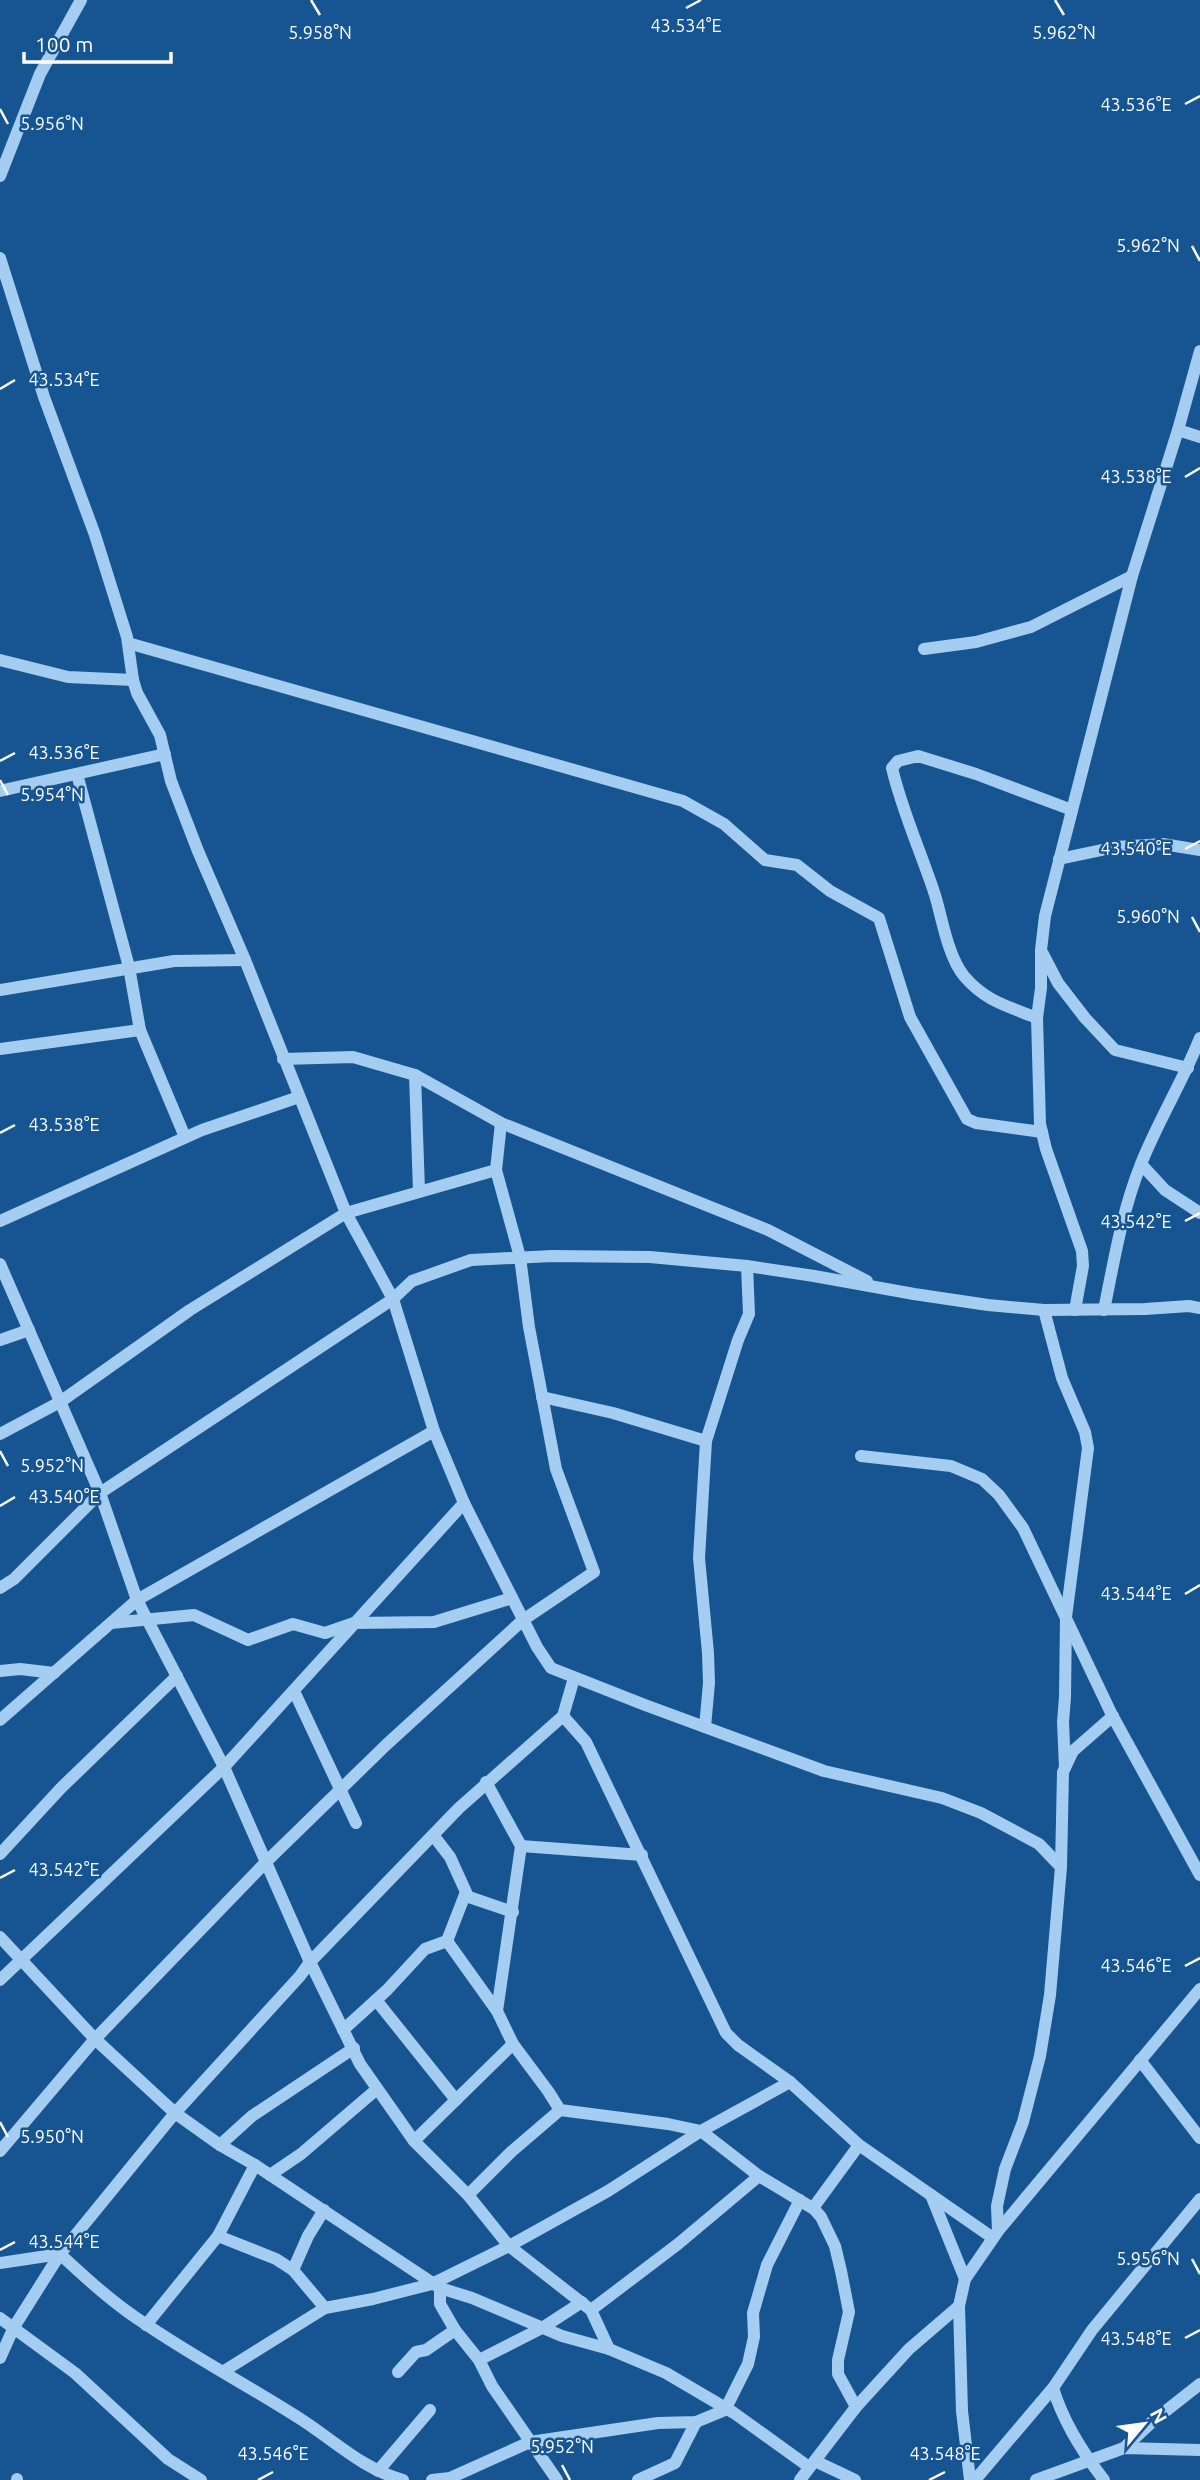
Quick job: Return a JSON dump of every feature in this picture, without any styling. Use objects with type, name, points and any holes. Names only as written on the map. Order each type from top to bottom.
[{"type":"street","points":[[0,176],[40,74],[81,0]]},
{"type":"street","points":[[0,258],[44,397],[95,535],[128,643],[132,680],[160,735],[171,781],[346,1213],[393,1299],[434,1432],[464,1503],[523,1620],[551,1668],[824,1771],[942,1798],[981,1813],[1040,1844],[1061,1867]]},
{"type":"street","points":[[1075,1310],[1083,1266],[1082,1251],[1042,1132],[1038,1096],[1037,1018],[1045,916],[1132,576],[1200,351]]},
{"type":"street","points":[[1178,430],[1200,437]]},
{"type":"street","points":[[923,649],[976,642],[1031,626],[1132,576]]},
{"type":"street","points":[[128,643],[683,801],[724,824],[765,860],[797,865],[830,891],[878,918],[910,1017],[967,1119],[976,1123],[1042,1132]]},
{"type":"street","points":[[0,660],[68,677],[132,680]]},
{"type":"street","points":[[0,791],[165,754]]},
{"type":"street","points":[[1037,1018],[986,998],[962,973],[949,943],[914,832],[897,792],[892,768],[898,761],[918,756],[976,774],[1072,810]]},
{"type":"street","points":[[77,774],[130,967],[140,1030],[185,1137]]},
{"type":"street","points":[[1059,859],[1116,847],[1163,844],[1200,850]]},
{"type":"street","points":[[1041,950],[1058,984],[1085,1018],[1115,1049],[1188,1068]]},
{"type":"street","points":[[0,990],[174,961],[245,960]]},
{"type":"street","points":[[0,1049],[140,1030]]},
{"type":"street","points":[[1104,1310],[1121,1226],[1141,1164],[1200,1038]]},
{"type":"street","points":[[282,1059],[352,1057],[415,1075],[501,1123],[768,1230],[881,1288]]},
{"type":"street","points":[[415,1075],[419,1191]]},
{"type":"street","points":[[0,1221],[185,1137],[299,1097]]},
{"type":"street","points":[[0,2151],[95,2039],[267,1861],[386,1745],[523,1620],[594,1572],[556,1469],[529,1327],[520,1257],[496,1170],[501,1123]]},
{"type":"street","points":[[1141,1164],[1165,1190],[1200,1213]]},
{"type":"street","points":[[0,1434],[60,1402],[190,1310],[346,1213],[496,1170]]},
{"type":"street","points":[[0,1588],[14,1579],[100,1493],[393,1299],[412,1281],[471,1261],[520,1257],[650,1257],[747,1266],[988,1305],[1044,1310],[1189,1306],[1200,1308]]},
{"type":"street","points":[[0,1264],[100,1493],[137,1600],[224,1767],[310,1962],[360,2064],[414,2141],[468,2195],[509,2246],[587,2306],[609,2349]]},
{"type":"street","points":[[705,1727],[709,1683],[708,1653],[699,1558],[706,1441],[749,1314],[747,1266]]},
{"type":"street","points":[[1044,1310],[1062,1378],[1085,1432],[1088,1448],[1066,1617],[1063,1722],[1065,1768]]},
{"type":"street","points":[[0,1340],[29,1330]]},
{"type":"street","points":[[542,1397],[612,1413],[706,1441]]},
{"type":"street","points":[[0,1720],[137,1600],[434,1432]]},
{"type":"street","points":[[861,1456],[951,1466],[982,1479],[999,1495],[1023,1528],[1113,1716],[1200,1875]]},
{"type":"street","points":[[0,1980],[224,1767],[464,1503]]},
{"type":"street","points":[[110,1623],[194,1615],[248,1640],[293,1624],[325,1633],[354,1623],[434,1622],[512,1598]]},
{"type":"street","points":[[0,1671],[20,1669],[54,1673]]},
{"type":"street","points":[[0,1854],[61,1788],[177,1676]]},
{"type":"street","points":[[0,2358],[14,2327],[60,2254],[175,2113],[310,1962],[433,1835],[486,1782],[562,1716],[573,1678]]},
{"type":"street","points":[[293,1691],[356,1823]]},
{"type":"street","points":[[562,1716],[586,1742],[726,2033],[738,2045],[790,2082],[859,2145],[930,2195],[995,2235]]},
{"type":"street","points":[[995,2235],[997,2206],[1005,2169],[1023,2122],[1041,2056],[1050,1995],[1061,1867],[1063,1772],[1073,1751],[1113,1716]]},
{"type":"street","points":[[486,1782],[521,1846],[497,2011]]},
{"type":"street","points":[[343,2030],[425,1949],[447,1941],[466,1896],[450,1857],[433,1835]]},
{"type":"street","points":[[521,1846],[642,1855]]},
{"type":"street","points":[[466,1896],[513,1912]]},
{"type":"street","points":[[0,1937],[95,2039],[175,2113],[220,2146],[270,2175],[436,2286],[574,2340],[609,2349],[666,2373],[734,2413],[806,2473],[855,2480]]},
{"type":"street","points":[[447,1941],[497,2011],[513,2044],[560,2110],[701,2131],[759,2176],[813,2208],[821,2217],[835,2246],[849,2312],[838,2360],[838,2374],[856,2407]]},
{"type":"street","points":[[972,2480],[962,2412],[959,2306],[965,2279],[995,2235],[1140,2060],[1193,2003],[1200,1989]]},
{"type":"street","points":[[376,2000],[456,2100]]},
{"type":"street","points":[[414,2141],[513,2044]]},
{"type":"street","points":[[220,2146],[252,2116],[354,2049]]},
{"type":"street","points":[[1140,2060],[1200,2138]]},
{"type":"street","points":[[225,2371],[325,2308],[436,2286],[608,2191],[701,2131],[790,2082]]},
{"type":"street","points":[[270,2175],[300,2154],[377,2089]]},
{"type":"street","points":[[468,2195],[511,2152],[560,2110]]},
{"type":"street","points":[[813,2208],[859,2145]]},
{"type":"street","points":[[146,2325],[218,2236],[254,2165]]},
{"type":"street","points":[[479,2361],[587,2306],[678,2244],[759,2176]]},
{"type":"street","points":[[930,2195],[965,2279]]},
{"type":"street","points":[[432,2480],[450,2478],[530,2442],[659,2423],[696,2422],[725,2410],[748,2364],[754,2337],[753,2313],[767,2265],[800,2200]]},
{"type":"street","points":[[972,2480],[1052,2388],[1092,2330],[1199,2204]]},
{"type":"street","points":[[293,2270],[324,2210]]},
{"type":"street","points":[[218,2236],[276,2259],[293,2270],[325,2308]]},
{"type":"street","points":[[0,2263],[60,2254]]},
{"type":"street","points":[[60,2254],[94,2285],[146,2325],[306,2422],[355,2458],[377,2471],[403,2480]]},
{"type":"street","points":[[436,2286],[440,2304],[456,2330],[557,2480]]},
{"type":"street","points":[[806,2473],[856,2407],[909,2349],[959,2306]]},
{"type":"street","points":[[0,2318],[95,2389],[168,2459],[201,2480]]},
{"type":"street","points":[[398,2372],[416,2352],[426,2350],[456,2330]]},
{"type":"street","points":[[1124,2448],[1200,2384]]},
{"type":"street","points":[[1052,2388],[1057,2403],[1089,2461],[1104,2480]]},
{"type":"street","points":[[377,2471],[430,2410]]},
{"type":"street","points":[[638,2480],[675,2463],[696,2422]]},
{"type":"street","points":[[1036,2480],[1124,2448],[1200,2450]]}]
